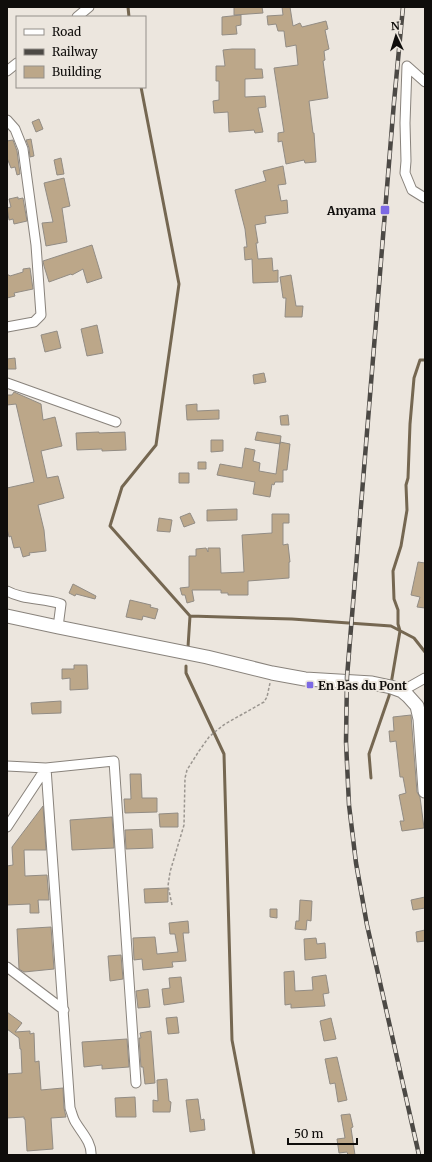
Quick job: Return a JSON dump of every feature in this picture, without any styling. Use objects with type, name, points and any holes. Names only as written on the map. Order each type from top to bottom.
[{"type":"street","points":[[78,16],[89,7]]},
{"type":"street","points":[[7,70],[16,64]]},
{"type":"street","points":[[425,82],[407,66],[405,173],[412,190],[425,198]]},
{"type":"street","points":[[7,120],[16,129],[23,149],[36,245],[41,315],[34,322],[7,327]]},
{"type":"street","points":[[7,383],[116,422]]},
{"type":"street","points":[[7,591],[21,597],[52,601],[61,604],[58,627]]},
{"type":"street","points":[[7,616],[207,657],[272,673],[305,679],[372,683],[402,691],[417,706],[420,719],[425,791]]},
{"type":"street","points":[[402,691],[425,678]]},
{"type":"street","points":[[7,766],[46,768],[114,761],[136,1083]]},
{"type":"street","points":[[7,827],[46,768]]},
{"type":"street","points":[[46,768],[70,1108],[75,1122],[92,1149],[91,1155]]},
{"type":"street","points":[[7,967],[64,1010]]},
{"type":"path","points":[[172,905],[168,886],[170,872],[184,825],[185,778],[187,770],[208,737],[225,724],[264,702],[267,697],[272,673]]},
{"type":"building","points":[[234,7],[262,7],[263,13],[234,15]]},
{"type":"building","points":[[282,7],[290,7],[293,26],[300,23],[302,27],[326,21],[328,29],[325,30],[329,49],[324,51],[325,60],[323,61],[328,98],[309,101],[314,133],[316,162],[305,163],[304,160],[286,164],[282,141],[278,142],[278,133],[284,132],[274,68],[298,65],[296,45],[286,47],[284,31],[278,31],[276,24],[268,25],[267,16],[283,15]]},
{"type":"building","points":[[241,15],[241,25],[236,26],[237,34],[222,35],[222,17]]},
{"type":"building","points":[[255,49],[255,69],[262,69],[263,78],[245,79],[245,97],[265,96],[266,107],[258,108],[263,132],[255,133],[254,130],[229,132],[228,112],[214,113],[213,101],[219,100],[219,81],[216,81],[216,66],[225,66],[223,50]]},
{"type":"building","points":[[39,119],[43,129],[36,132],[32,122]]},
{"type":"building","points":[[31,139],[34,156],[30,157],[26,140]]},
{"type":"building","points":[[13,140],[17,151],[20,174],[17,175],[15,167],[11,168],[7,158],[7,141]]},
{"type":"building","points":[[61,158],[64,174],[57,175],[54,160]]},
{"type":"building","points":[[283,166],[286,184],[278,185],[281,201],[287,200],[288,213],[265,216],[266,223],[255,225],[258,243],[256,243],[258,259],[272,258],[273,271],[278,270],[278,282],[253,283],[252,259],[245,260],[244,247],[247,247],[245,229],[235,190],[266,181],[263,171]]},
{"type":"building","points":[[64,178],[70,206],[62,208],[67,242],[46,246],[42,223],[53,222],[44,183]]},
{"type":"building","points":[[18,197],[18,199],[23,198],[27,221],[14,224],[13,219],[9,220],[7,208],[11,207],[9,199]]},
{"type":"building","points":[[92,245],[102,278],[87,283],[83,269],[72,275],[71,274],[49,282],[43,261]]},
{"type":"building","points":[[30,268],[33,289],[14,293],[15,296],[7,298],[7,275],[10,276],[23,272],[23,269]]},
{"type":"building","points":[[291,275],[296,306],[303,306],[302,317],[285,317],[286,298],[283,298],[280,277]]},
{"type":"building","points":[[97,325],[103,353],[87,356],[81,329]]},
{"type":"building","points":[[57,331],[61,348],[45,352],[41,335]]},
{"type":"building","points":[[15,358],[16,369],[7,369],[7,359]]},
{"type":"building","points":[[264,373],[266,382],[254,384],[253,375]]},
{"type":"building","points":[[14,392],[41,404],[43,420],[55,417],[62,446],[41,451],[47,478],[58,476],[64,498],[38,505],[44,530],[46,551],[29,553],[30,555],[23,557],[20,547],[14,548],[11,536],[9,537],[7,529],[7,488],[34,482],[16,404],[7,405],[7,395],[12,395]]},
{"type":"building","points":[[197,404],[197,411],[219,410],[219,419],[187,420],[186,405]]},
{"type":"building","points":[[288,415],[289,425],[281,425],[280,416]]},
{"type":"building","points":[[125,432],[126,450],[77,450],[76,433]]},
{"type":"building","points":[[257,432],[281,436],[280,444],[255,440]]},
{"type":"building","points":[[211,440],[223,440],[223,451],[211,452]]},
{"type":"building","points":[[280,442],[290,444],[287,470],[283,470],[283,482],[275,482],[274,485],[272,484],[270,497],[253,494],[255,482],[217,475],[220,464],[242,468],[245,448],[255,450],[253,461],[260,463],[259,471],[276,474]]},
{"type":"building","points":[[198,462],[206,462],[206,469],[198,469]]},
{"type":"building","points":[[179,473],[189,473],[189,483],[179,483]]},
{"type":"building","points":[[237,509],[237,520],[207,521],[207,510]]},
{"type":"building","points":[[190,513],[195,523],[184,527],[180,517]]},
{"type":"building","points":[[272,514],[289,514],[289,523],[283,523],[283,545],[288,544],[290,562],[289,578],[248,581],[248,595],[228,595],[228,593],[221,593],[221,590],[192,590],[194,601],[187,603],[185,595],[182,595],[180,588],[189,587],[189,556],[196,556],[196,549],[206,548],[208,552],[208,548],[220,548],[221,573],[244,572],[242,535],[272,533]]},
{"type":"building","points":[[159,518],[172,520],[170,532],[157,531]]},
{"type":"building","points":[[418,562],[425,563],[425,608],[417,607],[420,597],[411,595]]},
{"type":"building","points":[[73,584],[96,596],[95,599],[76,594],[75,596],[69,593]]},
{"type":"building","points":[[130,600],[151,605],[150,607],[158,609],[155,619],[143,616],[142,620],[126,617]]},
{"type":"building","points":[[74,665],[87,665],[88,689],[70,690],[70,678],[62,679],[62,669],[74,669]]},
{"type":"building","points":[[61,701],[61,713],[32,714],[31,703]]},
{"type":"building","points":[[411,715],[417,792],[420,797],[424,828],[402,831],[400,821],[404,821],[399,795],[406,793],[403,777],[400,777],[396,741],[390,742],[389,731],[394,731],[393,717]]},
{"type":"building","points":[[130,774],[141,774],[142,798],[157,798],[157,812],[125,813],[124,799],[131,799]]},
{"type":"building","points":[[43,806],[46,850],[24,850],[25,876],[47,875],[49,900],[38,900],[39,913],[30,913],[30,904],[7,905],[7,866],[13,865],[12,847]]},
{"type":"building","points":[[178,813],[178,827],[160,827],[159,814]]},
{"type":"building","points":[[112,817],[114,848],[72,850],[70,820]]},
{"type":"building","points":[[152,829],[153,848],[126,849],[125,830]]},
{"type":"building","points":[[168,888],[168,902],[145,903],[144,889]]},
{"type":"building","points":[[425,897],[425,908],[413,910],[411,900]]},
{"type":"building","points":[[300,900],[312,901],[311,921],[307,920],[306,930],[295,929],[296,921],[299,921]]},
{"type":"building","points":[[270,909],[277,909],[277,918],[270,917]]},
{"type":"building","points":[[188,921],[189,933],[183,933],[186,961],[172,962],[173,967],[143,970],[142,959],[134,960],[133,938],[155,937],[157,954],[178,952],[175,934],[170,934],[169,923]]},
{"type":"building","points":[[51,927],[54,969],[24,972],[19,969],[17,929]]},
{"type":"building","points":[[425,930],[425,941],[417,942],[416,932]]},
{"type":"building","points":[[316,938],[317,944],[325,943],[326,958],[305,960],[304,939]]},
{"type":"building","points":[[121,955],[123,979],[110,981],[108,956]]},
{"type":"building","points":[[294,971],[295,991],[313,990],[312,977],[326,975],[329,993],[323,994],[325,1006],[291,1008],[291,1004],[285,1005],[284,972]]},
{"type":"building","points":[[181,977],[184,1002],[164,1005],[162,989],[170,988],[169,978]]},
{"type":"building","points":[[148,989],[150,1007],[138,1008],[136,991]]},
{"type":"building","points":[[7,1012],[22,1023],[15,1032],[30,1031],[30,1034],[34,1033],[35,1062],[39,1061],[41,1090],[63,1088],[66,1117],[51,1118],[53,1149],[27,1151],[24,1117],[7,1118],[7,1074],[22,1073],[19,1038],[7,1029]]},
{"type":"building","points":[[177,1017],[179,1033],[168,1034],[166,1018]]},
{"type":"building","points":[[331,1018],[336,1039],[324,1041],[320,1021]]},
{"type":"building","points":[[151,1031],[155,1083],[145,1084],[143,1067],[141,1067],[139,1038],[141,1038],[140,1033]]},
{"type":"building","points":[[127,1039],[129,1067],[102,1069],[102,1065],[84,1067],[82,1042]]},
{"type":"building","points":[[337,1057],[347,1100],[338,1102],[335,1083],[330,1084],[325,1059]]},
{"type":"building","points":[[167,1079],[169,1101],[171,1102],[170,1112],[153,1112],[153,1100],[158,1101],[157,1080]]},
{"type":"building","points":[[135,1097],[136,1117],[116,1117],[115,1098]]},
{"type":"building","points":[[198,1099],[201,1120],[204,1119],[205,1130],[190,1132],[186,1100]]},
{"type":"building","points":[[350,1114],[353,1127],[351,1128],[355,1155],[348,1155],[347,1152],[339,1153],[337,1139],[345,1138],[341,1115]]},
{"type":"waterway","points":[[128,7],[129,16]]},
{"type":"waterway","points":[[141,88],[179,284],[156,445],[122,487],[110,526],[190,616],[188,647]]},
{"type":"waterway","points":[[391,684],[400,631],[398,624],[398,610],[394,599],[393,571],[401,546],[407,510],[406,485],[408,478],[410,424],[414,378],[420,360],[425,360]]},
{"type":"waterway","points":[[190,616],[292,619],[391,626],[414,638],[425,652]]},
{"type":"waterway","points":[[186,666],[186,673],[224,754],[232,1040],[254,1155]]},
{"type":"waterway","points":[[371,778],[369,754],[390,691]]},
{"type":"railway","points":[[403,7],[347,677],[346,742],[349,805],[356,863],[367,925],[419,1155]]},
{"type":"place","name":"Anyama","points":[[385,210]]},
{"type":"place","name":"En Bas du Pont","points":[[310,685]]}]
